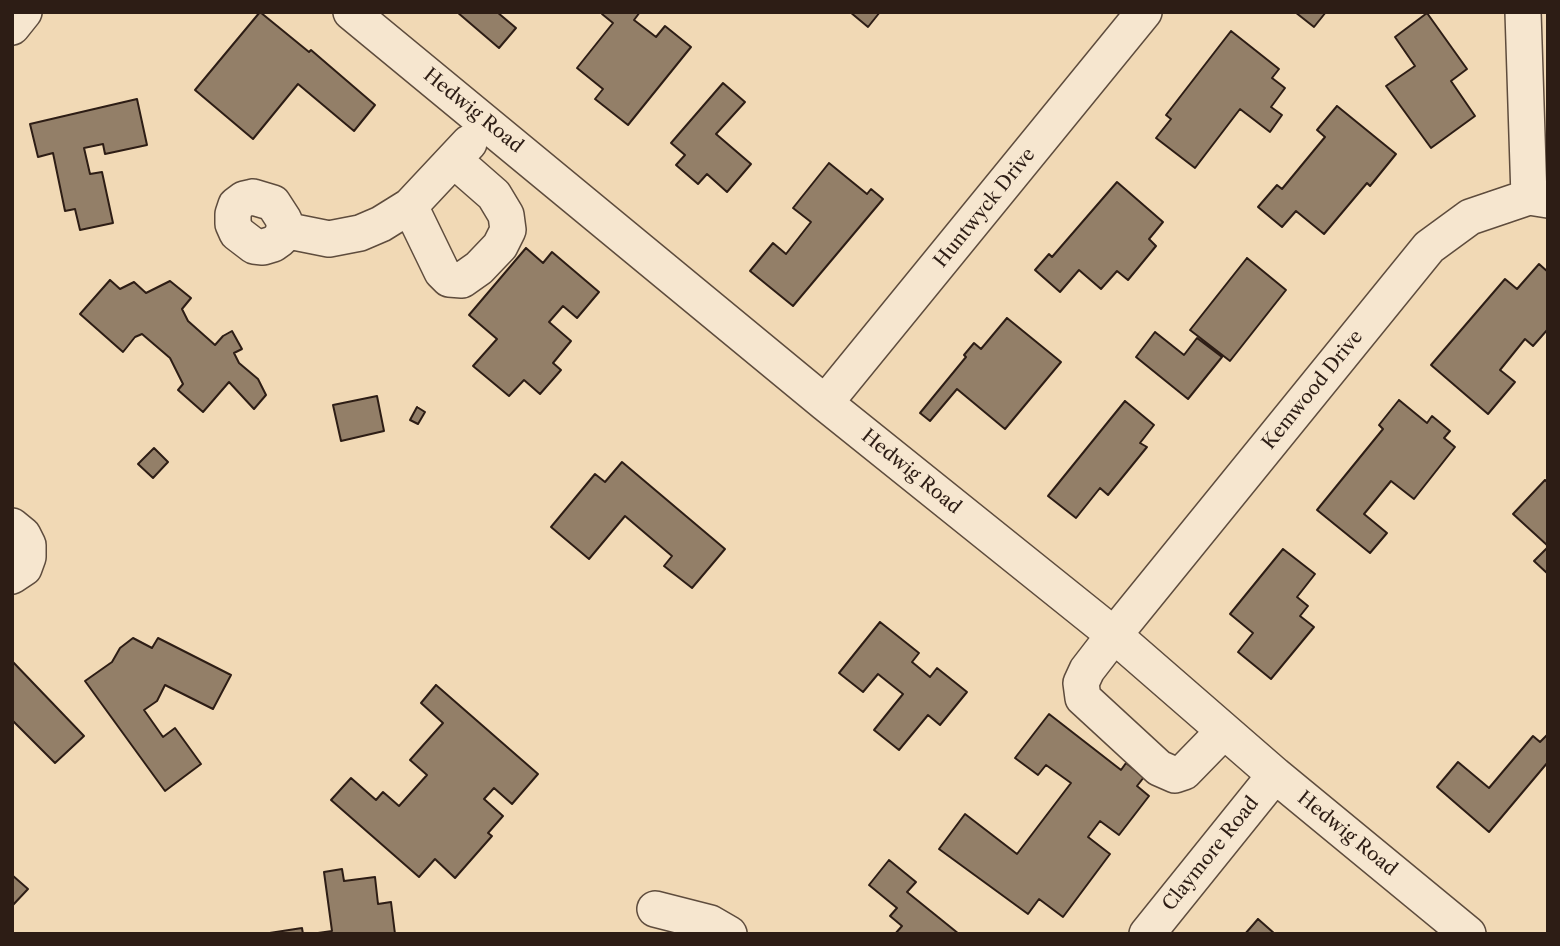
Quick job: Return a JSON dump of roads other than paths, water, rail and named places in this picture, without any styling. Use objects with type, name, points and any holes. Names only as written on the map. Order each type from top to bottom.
[{"type":"street","points":[[12,27],[24,12]]},
{"type":"street","name":"Hedwig Road","points":[[351,12],[488,122],[825,403],[1114,635],[1223,732],[1468,934]]},
{"type":"street","name":"Huntwyck Drive","points":[[825,403],[1144,12]]},
{"type":"street","points":[[1523,12],[1538,198]]},
{"type":"street","points":[[284,230],[329,239],[370,228],[410,206],[488,122]]},
{"type":"street","points":[[410,206],[442,272],[449,279],[462,280],[479,268],[500,246],[508,230],[506,215],[494,195],[454,160]]},
{"type":"street","name":"Kemwood Drive","points":[[1223,732],[1184,772],[1175,775],[1158,768],[1083,698],[1081,683],[1087,670],[1114,635],[1429,247],[1470,217],[1538,198]]},
{"type":"street","points":[[12,526],[23,535],[28,545],[24,568],[12,576]]},
{"type":"street","name":"Claymore Road","points":[[1147,934],[1275,775]]},
{"type":"street","points":[[655,909],[710,923],[729,934]]}]
